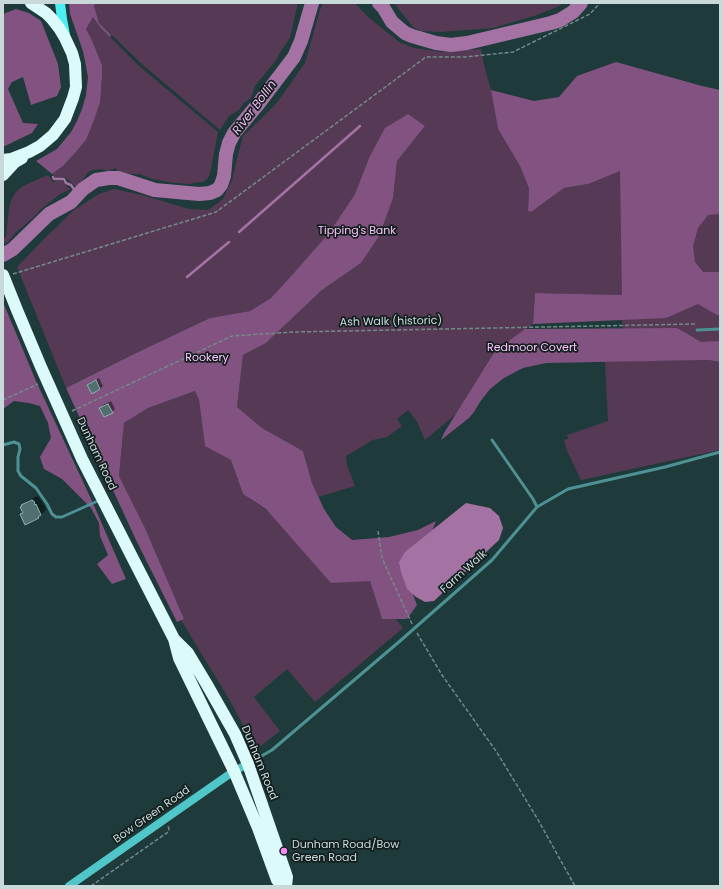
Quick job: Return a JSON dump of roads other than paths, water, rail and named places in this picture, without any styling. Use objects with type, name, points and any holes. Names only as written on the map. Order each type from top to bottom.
[{"type":"highway","points":[[3,175],[14,162],[40,146],[59,128],[65,119],[74,98],[76,87],[75,64],[66,38],[52,19],[39,8],[30,3]]},
{"type":"highway","points":[[3,160],[11,159],[29,152]]},
{"type":"highway","name":"Dunham Road","points":[[7,276],[41,367],[82,459],[174,639],[179,658],[234,771],[256,821],[278,880],[282,886]]},
{"type":"highway","name":"Dunham Road","points":[[174,639],[188,654],[235,734],[248,764],[287,877],[286,886]]},
{"type":"main road","points":[[60,3],[66,38]]},
{"type":"main road","name":"Bow Green Road","points":[[69,886],[234,771],[248,764]]},
{"type":"lane","points":[[697,330],[720,329]]},
{"type":"lane","points":[[492,440],[537,507]]},
{"type":"lane","points":[[3,445],[17,442],[20,449],[18,457],[18,471],[21,476],[36,488],[52,514],[56,517],[62,517],[103,500]]},
{"type":"lane","name":"Farm Walk","points":[[248,764],[272,750],[414,629],[492,560],[537,507],[568,489],[720,452]]},
{"type":"waterway","name":"River Bollin","points":[[3,255],[13,249],[49,214],[71,202],[83,189],[96,180],[118,178],[155,190],[199,194],[210,193],[217,190],[221,185],[224,176],[226,154],[234,133],[294,57],[301,41],[312,3]]},
{"type":"waterway","name":"River Bollin","points":[[379,3],[392,22],[405,33],[436,43],[451,45],[467,43],[551,23],[560,20],[573,12],[581,3]]},
{"type":"waterway","points":[[239,232],[360,126]]},
{"type":"waterway","points":[[53,177],[54,179],[64,179],[66,183],[71,185],[78,195]]},
{"type":"waterway","points":[[187,277],[229,242]]},
{"type":"place","name":"Dunham Road/Bow Green Road","points":[[284,851]]},
{"type":"park label","name":"Tipping's Bank","points":[[357,231]]},
{"type":"park label","name":"Redmoor Covert","points":[[532,348]]},
{"type":"park label","name":"Rookery","points":[[207,358]]}]
